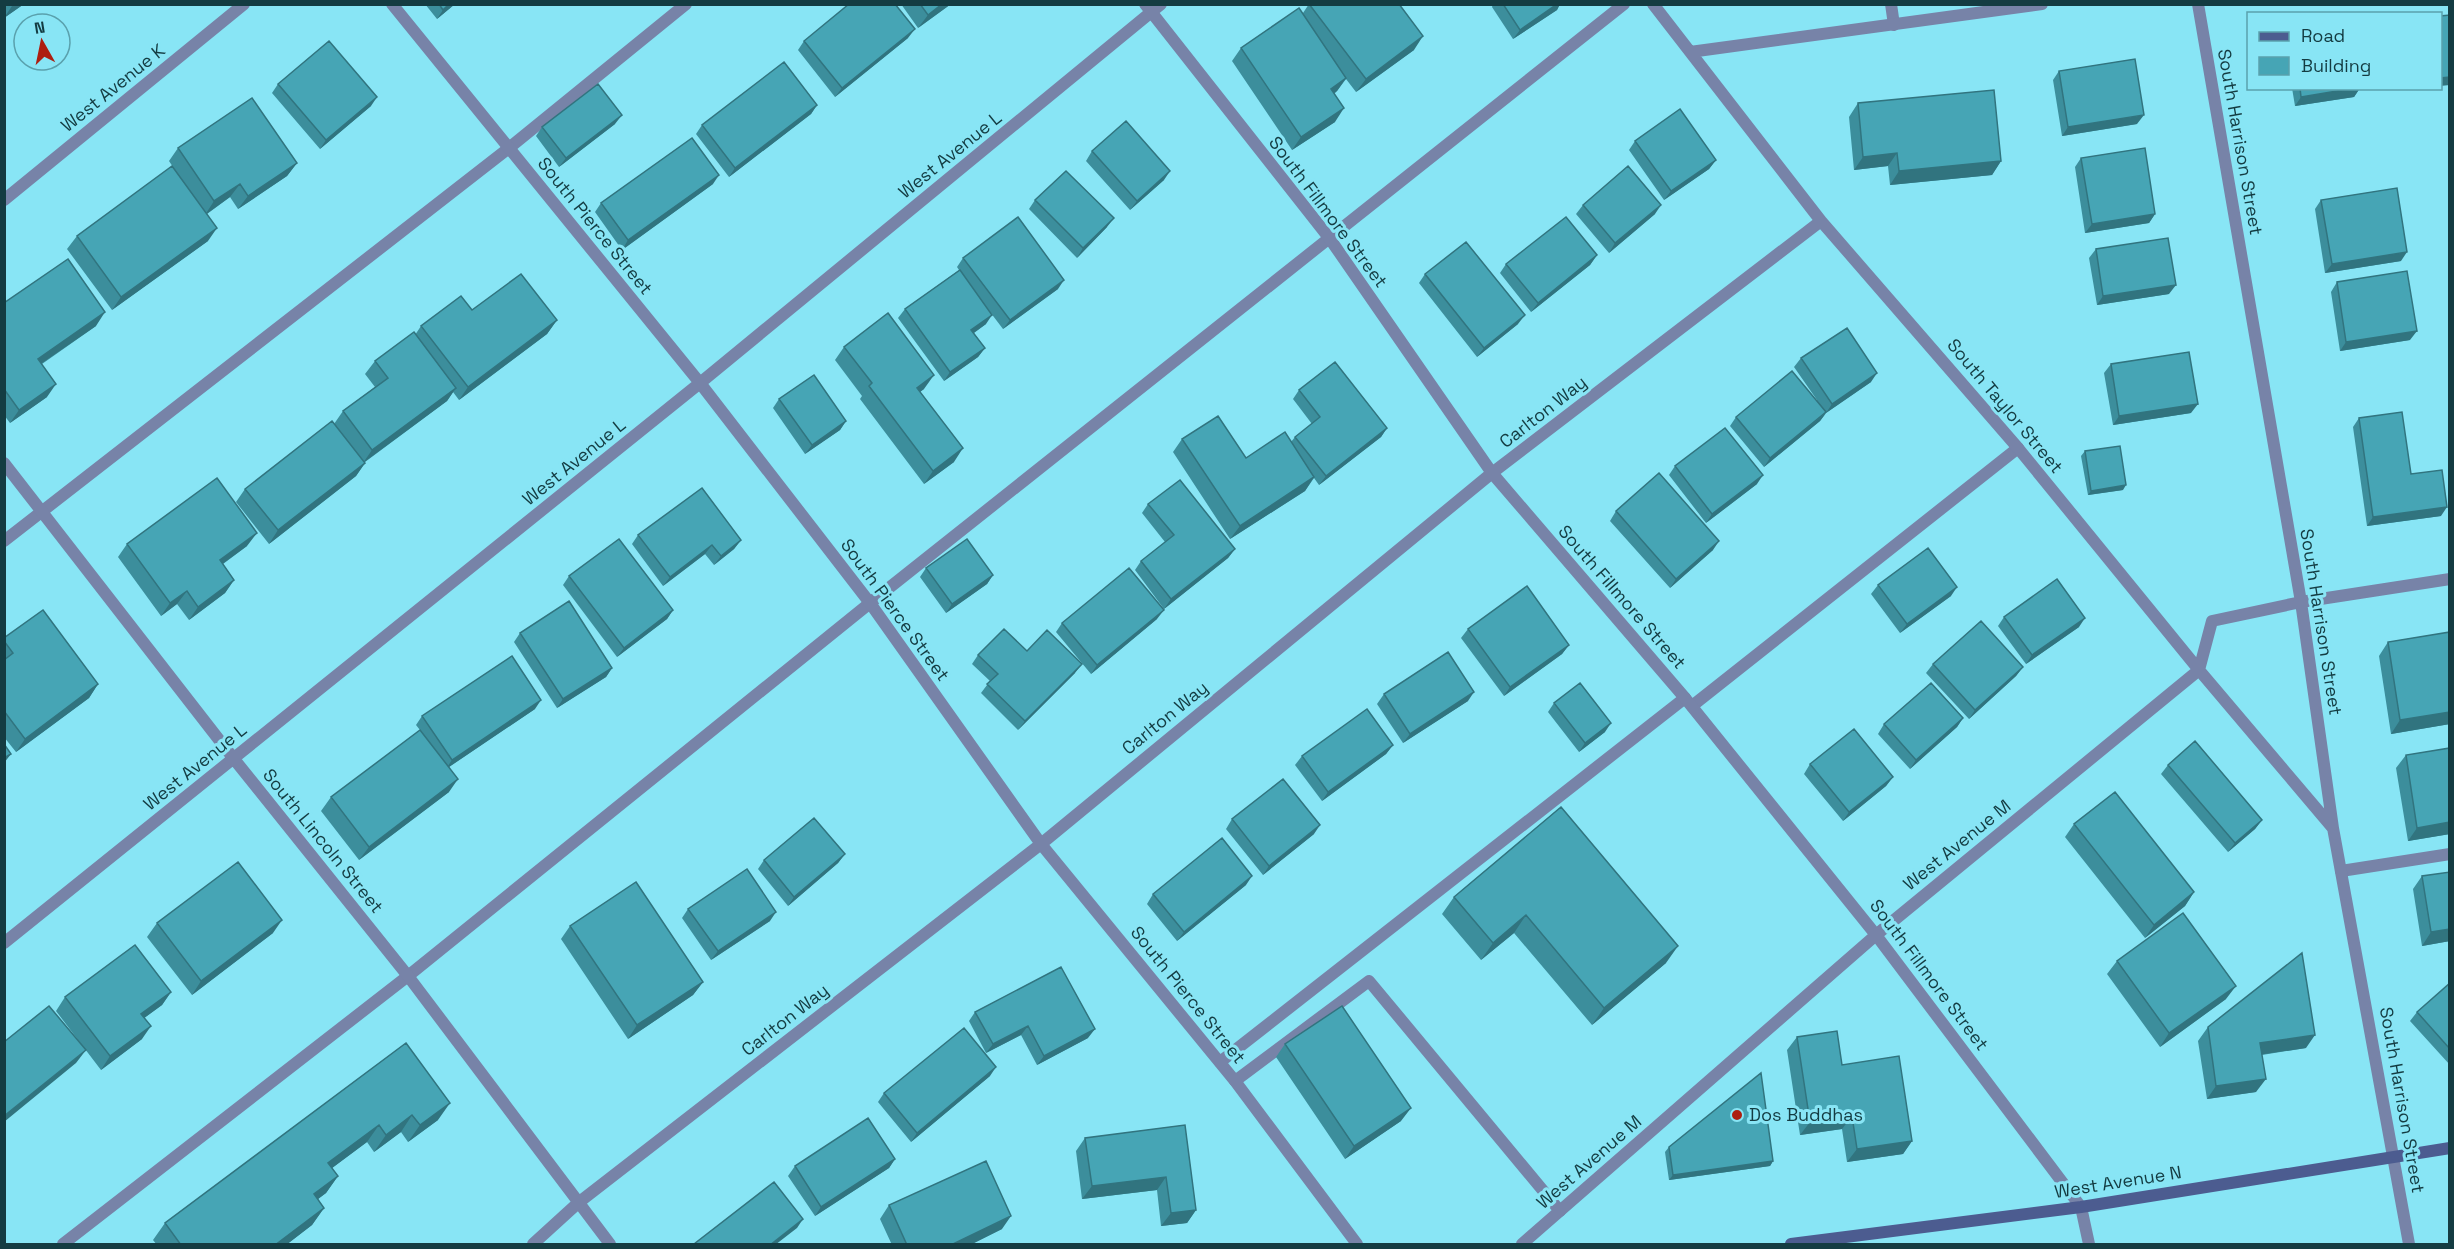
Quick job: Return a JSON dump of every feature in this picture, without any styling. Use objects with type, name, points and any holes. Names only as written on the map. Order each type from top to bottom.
[{"type":"main road","name":"West Avenue N","points":[[1792,1244],[2081,1206],[2450,1148]]},
{"type":"street","name":"West Avenue K","points":[[4,200],[244,4]]},
{"type":"street","name":"South Pierce Street","points":[[392,4],[700,383],[870,603],[1041,844],[1235,1081],[1357,1245]]},
{"type":"street","points":[[4,541],[509,148],[686,4]]},
{"type":"street","points":[[63,1245],[408,975],[870,603],[1624,4]]},
{"type":"street","name":"South Taylor Street","points":[[1653,4],[1821,221],[2018,448],[2199,670],[2333,828]]},
{"type":"street","points":[[1891,4],[1894,25]]},
{"type":"street","points":[[1690,52],[2042,4]]},
{"type":"street","name":"South Harrison Street","points":[[2198,4],[2301,602],[2333,828],[2409,1245]]},
{"type":"street","name":"South Fillmore Street","points":[[1152,7],[1330,238],[1492,473],[1688,702],[1876,935],[2081,1206]]},
{"type":"street","name":"West Avenue L","points":[[4,943],[700,383],[1152,7]]},
{"type":"street","name":"Carlton Way","points":[[533,1245],[578,1203],[1041,844],[1492,473],[1821,221]]},
{"type":"street","points":[[1220,1062],[2018,448]]},
{"type":"street","name":"South Lincoln Street","points":[[4,463],[234,759],[408,975],[610,1245]]},
{"type":"street","points":[[2199,670],[2212,621],[2301,602],[2450,579]]},
{"type":"street","name":"West Avenue M","points":[[1522,1245],[1876,935],[2199,670]]},
{"type":"street","points":[[2341,871],[2450,854]]},
{"type":"street","points":[[1235,1081],[1369,981],[1560,1211]]},
{"type":"street","points":[[2081,1206],[2089,1245]]},
{"type":"building","points":[[439,4],[449,4],[443,10]]},
{"type":"building","points":[[849,4],[895,4],[915,29],[842,88],[804,41]]},
{"type":"building","points":[[920,4],[942,4],[928,15]]},
{"type":"building","points":[[1309,4],[1399,4],[1423,36],[1366,79]]},
{"type":"building","points":[[1503,4],[1557,4],[1520,30]]},
{"type":"building","points":[[1299,8],[1346,78],[1331,89],[1344,108],[1301,137],[1241,48]]},
{"type":"building","points":[[2450,15],[2450,77],[2442,78],[2442,16]]},
{"type":"building","points":[[329,41],[377,97],[326,140],[278,84]]},
{"type":"building","points":[[2135,59],[2144,115],[2068,127],[2059,71]]},
{"type":"building","points":[[784,62],[817,105],[735,168],[702,125]]},
{"type":"building","points":[[598,84],[622,115],[566,158],[542,127]]},
{"type":"building","points":[[1994,90],[2001,161],[1899,171],[1897,153],[1863,157],[1858,103]]},
{"type":"building","points":[[2300,90],[2343,90],[2301,97]]},
{"type":"building","points":[[252,98],[297,163],[248,196],[240,184],[214,201],[178,148]]},
{"type":"building","points":[[1680,109],[1716,160],[1671,191],[1635,141]]},
{"type":"building","points":[[1126,121],[1170,171],[1137,201],[1092,151]]},
{"type":"building","points":[[692,138],[719,175],[628,240],[601,203]]},
{"type":"building","points":[[2145,148],[2155,214],[2092,224],[2081,158]]},
{"type":"building","points":[[172,166],[217,228],[121,297],[77,236]]},
{"type":"building","points":[[1628,166],[1661,205],[1615,243],[1583,205]]},
{"type":"building","points":[[1066,171],[1114,218],[1083,248],[1035,200]]},
{"type":"building","points":[[2397,188],[2407,252],[2332,264],[2321,200]]},
{"type":"building","points":[[1018,217],[1064,280],[1010,320],[963,258]]},
{"type":"building","points":[[1566,217],[1597,255],[1538,303],[1506,264]]},
{"type":"building","points":[[2168,238],[2176,285],[2103,296],[2096,249]]},
{"type":"building","points":[[1466,242],[1525,315],[1484,348],[1425,274]]},
{"type":"building","points":[[68,259],[105,312],[38,359],[56,384],[19,410],[4,389],[4,303]]},
{"type":"building","points":[[960,270],[992,315],[971,330],[985,348],[950,372],[905,309]]},
{"type":"building","points":[[2407,271],[2417,331],[2346,342],[2337,282]]},
{"type":"building","points":[[521,274],[557,320],[468,387],[421,326],[461,296],[472,310]]},
{"type":"building","points":[[888,313],[934,375],[917,388],[963,448],[933,471],[869,386],[872,383],[844,347]]},
{"type":"building","points":[[1847,328],[1877,373],[1832,404],[1801,358]]},
{"type":"building","points":[[414,332],[456,388],[372,450],[343,411],[388,378],[375,361]]},
{"type":"building","points":[[2189,352],[2198,404],[2119,416],[2111,364]]},
{"type":"building","points":[[1335,362],[1387,428],[1326,476],[1295,437],[1320,417],[1299,390]]},
{"type":"building","points":[[1792,371],[1826,412],[1770,458],[1736,417]]},
{"type":"building","points":[[814,375],[846,421],[812,445],[779,399]]},
{"type":"building","points":[[2402,412],[2411,474],[2442,470],[2447,507],[2373,517],[2359,418]]},
{"type":"building","points":[[1218,416],[1246,458],[1285,432],[1314,477],[1240,526],[1182,439]]},
{"type":"building","points":[[332,421],[365,463],[278,530],[245,489]]},
{"type":"building","points":[[1725,428],[1763,475],[1712,514],[1675,466]]},
{"type":"building","points":[[2120,446],[2126,485],[2091,491],[2085,451]]},
{"type":"building","points":[[1659,473],[1719,541],[1676,579],[1616,511]]},
{"type":"building","points":[[217,478],[257,533],[220,560],[234,580],[198,607],[187,591],[170,603],[127,544]]},
{"type":"building","points":[[1180,480],[1235,549],[1171,599],[1141,561],[1174,535],[1148,504]]},
{"type":"building","points":[[702,488],[741,540],[721,556],[712,545],[670,577],[638,535]]},
{"type":"building","points":[[619,539],[673,610],[624,648],[569,576]]},
{"type":"building","points":[[967,539],[993,575],[952,604],[926,568]]},
{"type":"building","points":[[1928,548],[1957,587],[1907,624],[1878,585]]},
{"type":"building","points":[[1129,568],[1164,610],[1097,665],[1062,623]]},
{"type":"building","points":[[2057,579],[2085,618],[2032,655],[2004,617]]},
{"type":"building","points":[[1527,586],[1569,645],[1510,687],[1468,629]]},
{"type":"building","points":[[569,601],[612,668],[563,699],[520,633]]},
{"type":"building","points":[[43,610],[98,684],[25,739],[4,711],[4,660],[13,653],[4,638]]},
{"type":"building","points":[[1981,621],[2023,667],[1975,710],[1933,664]]},
{"type":"building","points":[[1004,629],[1027,651],[1047,630],[1082,664],[1025,721],[987,684],[998,674],[978,655]]},
{"type":"building","points":[[2450,632],[2450,712],[2400,720],[2388,642]]},
{"type":"building","points":[[1448,652],[1474,692],[1410,734],[1384,694]]},
{"type":"building","points":[[512,656],[541,700],[452,760],[422,716]]},
{"type":"building","points":[[1580,683],[1611,723],[1585,743],[1554,703]]},
{"type":"building","points":[[1931,683],[1963,718],[1916,760],[1884,724]]},
{"type":"building","points":[[1367,709],[1393,745],[1328,792],[1302,756]]},
{"type":"building","points":[[1854,729],[1893,777],[1849,812],[1810,764]]},
{"type":"building","points":[[420,730],[458,779],[369,847],[331,797]]},
{"type":"building","points":[[2195,741],[2262,820],[2235,843],[2168,765]]},
{"type":"building","points":[[4,744],[11,754],[4,758]]},
{"type":"building","points":[[2450,748],[2450,822],[2417,828],[2406,755]]},
{"type":"building","points":[[1283,779],[1320,825],[1269,866],[1232,819]]},
{"type":"building","points":[[2115,792],[2194,892],[2154,925],[2074,824]]},
{"type":"building","points":[[1561,807],[1678,946],[1604,1008],[1526,915],[1493,943],[1454,897]]},
{"type":"building","points":[[814,818],[845,854],[794,897],[764,860]]},
{"type":"building","points":[[1222,838],[1252,876],[1184,932],[1153,894]]},
{"type":"building","points":[[238,862],[282,920],[201,981],[157,923]]},
{"type":"building","points":[[747,869],[776,912],[718,951],[688,909]]},
{"type":"building","points":[[2450,872],[2450,929],[2431,932],[2422,876]]},
{"type":"building","points":[[636,882],[703,982],[637,1025],[570,926]]},
{"type":"building","points":[[2183,913],[2236,986],[2169,1033],[2117,961]]},
{"type":"building","points":[[135,945],[171,992],[141,1014],[151,1026],[110,1056],[65,997]]},
{"type":"building","points":[[2302,953],[2315,1035],[2260,1043],[2266,1079],[2216,1086],[2208,1027]]},
{"type":"building","points":[[1061,967],[1095,1029],[1044,1056],[1028,1026],[993,1044],[975,1012]]},
{"type":"building","points":[[2450,983],[2450,1049],[2417,1012]]},
{"type":"building","points":[[49,1006],[86,1050],[4,1116],[4,1042]]},
{"type":"building","points":[[1342,1006],[1411,1108],[1354,1146],[1285,1044]]},
{"type":"building","points":[[964,1028],[996,1067],[917,1133],[884,1093]]},
{"type":"building","points":[[1837,1031],[1842,1065],[1899,1056],[1912,1141],[1857,1149],[1852,1116],[1810,1122],[1797,1037]]},
{"type":"building","points":[[406,1043],[450,1103],[420,1125],[412,1115],[386,1135],[379,1125],[328,1163],[338,1176],[314,1194],[324,1208],[275,1245],[181,1245],[165,1223]]},
{"type":"building","name":"Dos Buddhas","points":[[1761,1073],[1773,1161],[1673,1175],[1669,1147]]},
{"type":"building","points":[[868,1118],[895,1159],[821,1207],[795,1166]]},
{"type":"building","points":[[1185,1125],[1196,1210],[1171,1213],[1166,1177],[1092,1186],[1085,1138]]},
{"type":"building","points":[[986,1161],[1011,1216],[951,1245],[907,1245],[889,1205]]},
{"type":"building","points":[[774,1182],[803,1219],[770,1245],[694,1244]]},
{"type":"place","name":"Dos Buddhas","points":[[1737,1115]]}]
